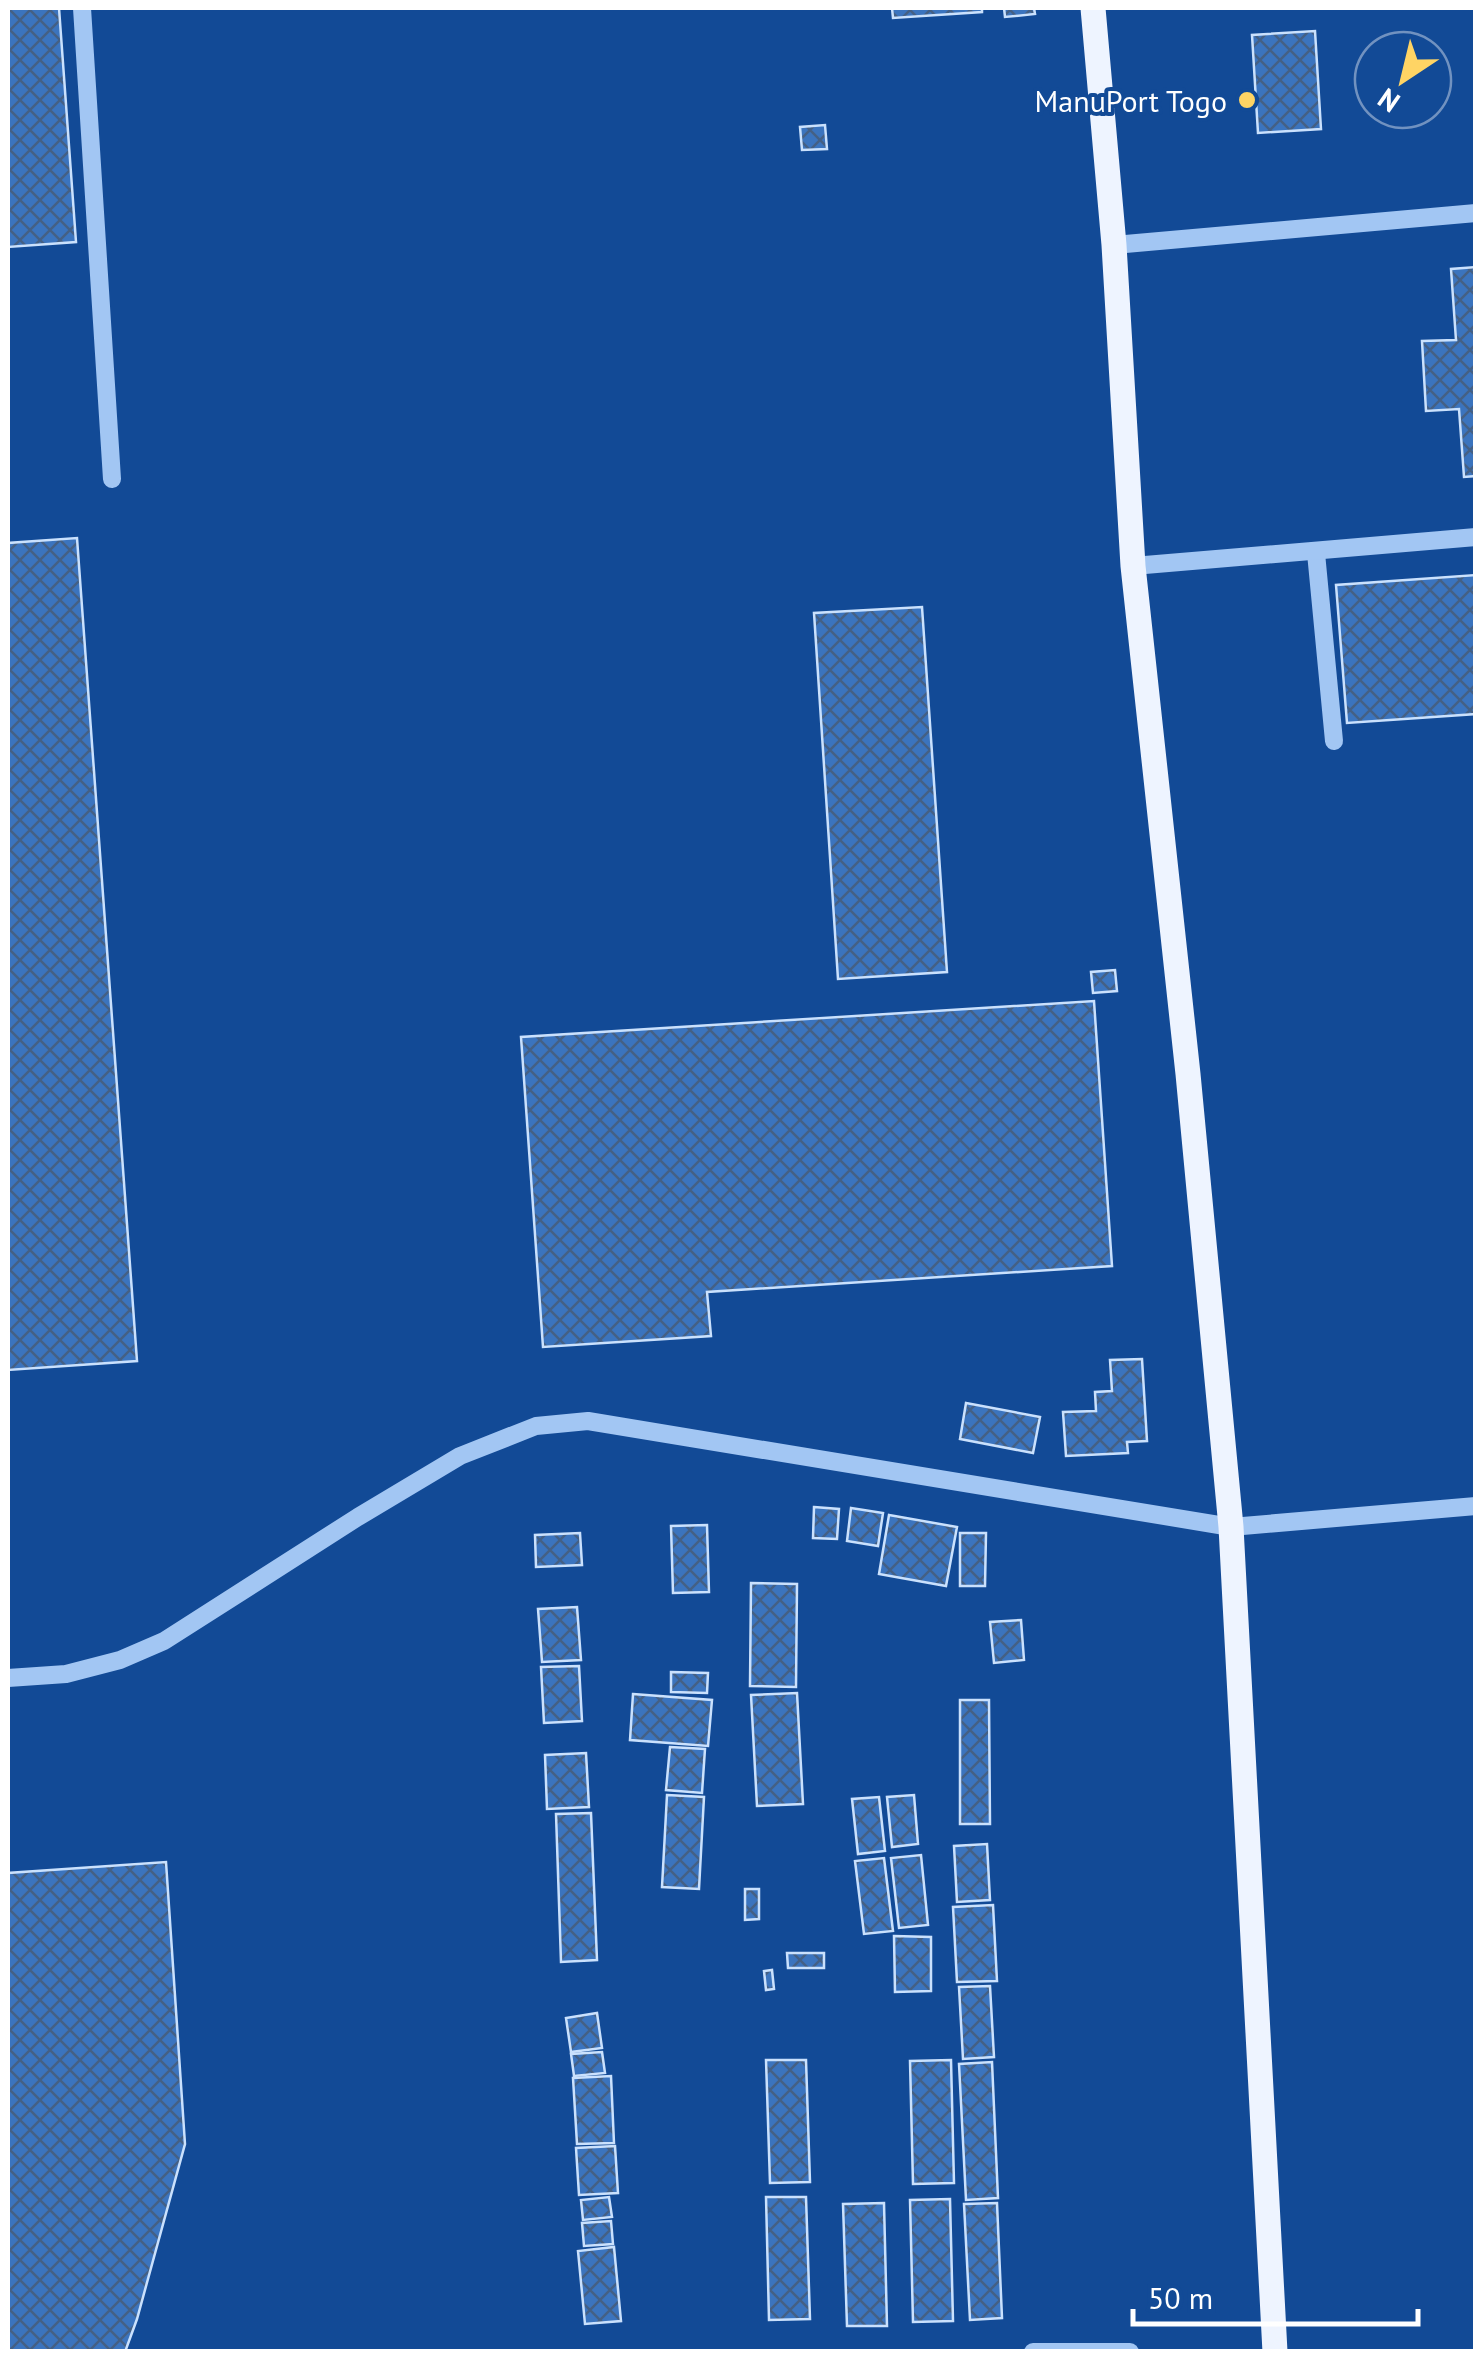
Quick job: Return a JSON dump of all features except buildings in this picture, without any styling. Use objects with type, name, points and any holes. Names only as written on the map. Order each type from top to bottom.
[{"type":"main road","points":[[1093,8],[1114,245],[1133,566],[1190,1094],[1230,1528],[1275,2352]]},
{"type":"lane","points":[[82,8],[112,479]]},
{"type":"lane","points":[[1114,245],[1476,213]]},
{"type":"lane","points":[[1133,566],[1476,536]]},
{"type":"lane","points":[[1316,552],[1334,741]]},
{"type":"lane","points":[[8,1678],[66,1674],[120,1660],[164,1640],[460,1456],[536,1426],[588,1422],[1230,1528],[1476,1506]]},
{"type":"lane","points":[[1033,2352],[1130,2352]]},
{"type":"place","name":"ManuPort Togo","points":[[1247,100]]}]
